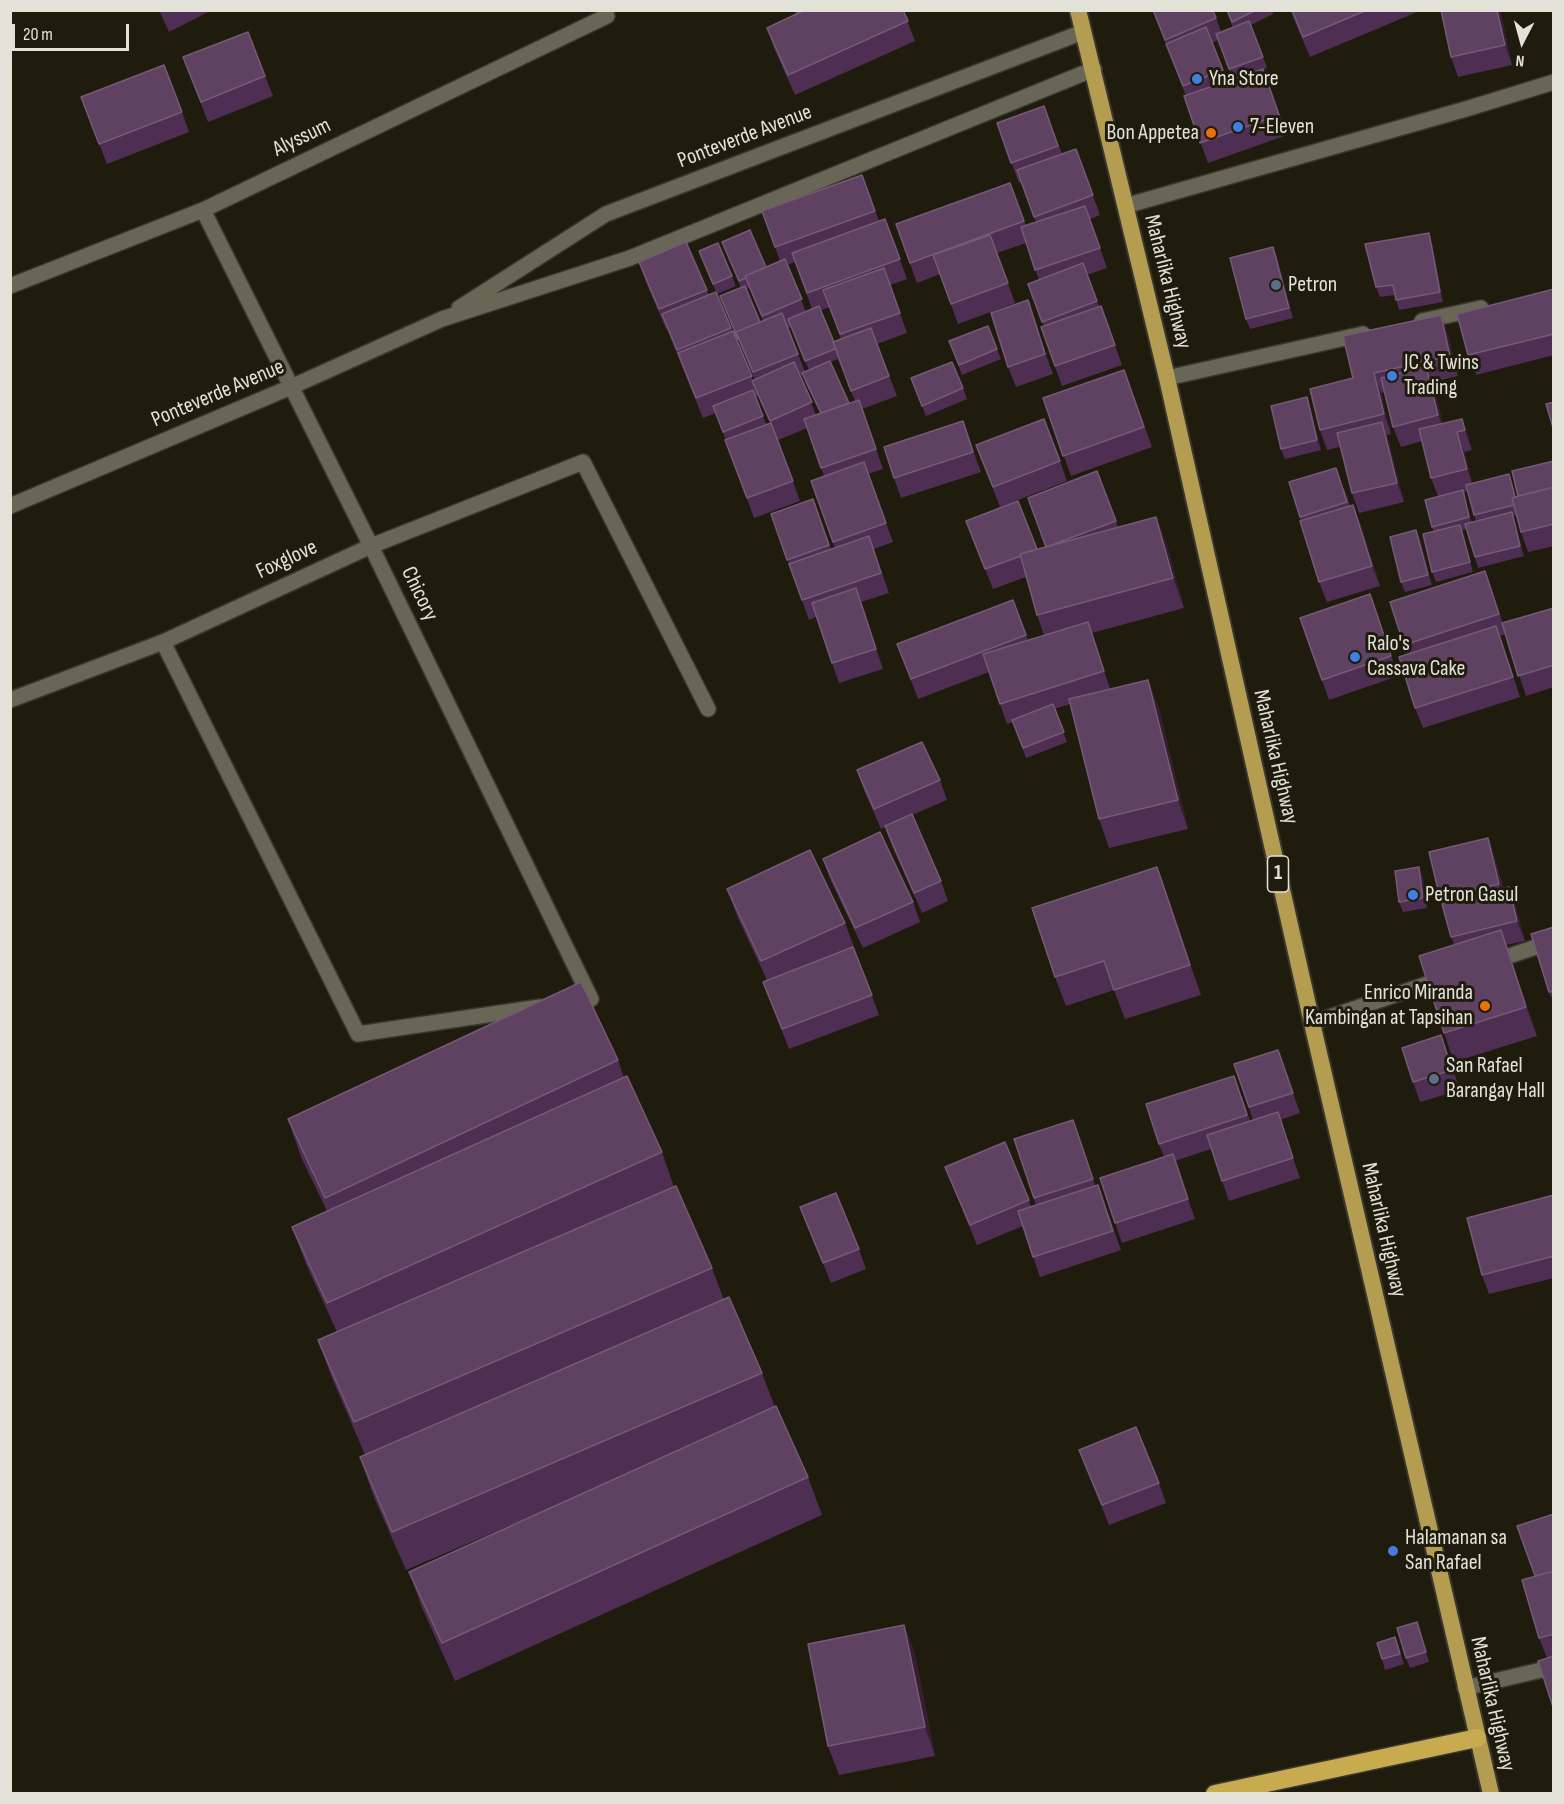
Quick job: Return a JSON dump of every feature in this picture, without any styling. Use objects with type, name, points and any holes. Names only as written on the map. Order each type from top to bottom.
[{"type":"highway","name":"Maharlika Highway","points":[[1078,10],[1167,378],[1312,1023],[1491,1794]]},
{"type":"highway","points":[[1215,1794],[1477,1738]]},
{"type":"street","name":"Alyssum","points":[[10,286],[203,210],[608,16]]},
{"type":"street","name":"Ponteverde Avenue","points":[[442,319],[606,214],[1083,32]]},
{"type":"street","name":"Ponteverde Avenue","points":[[10,506],[291,387],[442,319],[630,258],[1094,69]]},
{"type":"street","points":[[1125,206],[1554,82]]},
{"type":"street","name":"Chicory","points":[[163,642],[358,1034],[591,999],[371,546],[203,210]]},
{"type":"street","points":[[1413,323],[1495,305]]},
{"type":"street","points":[[1167,378],[1378,331]]},
{"type":"street","name":"Foxglove","points":[[10,700],[163,642],[371,546],[584,462],[708,709]]},
{"type":"street","points":[[1477,967],[1554,941]]},
{"type":"street","points":[[1312,1023],[1455,974]]},
{"type":"street","points":[[1465,1688],[1554,1667]]},
{"type":"building","points":[[805,10],[903,10],[908,21],[788,75],[767,28]]},
{"type":"building","points":[[1153,10],[1213,10],[1216,18],[1165,40]]},
{"type":"building","points":[[1227,10],[1256,10],[1232,22]]},
{"type":"building","points":[[1292,10],[1367,10],[1303,37]]},
{"type":"building","points":[[1441,10],[1497,10],[1505,45],[1451,57]]},
{"type":"building","points":[[1249,21],[1263,57],[1229,69],[1216,34]]},
{"type":"building","points":[[1206,27],[1223,70],[1183,86],[1166,44]]},
{"type":"building","points":[[248,32],[265,76],[201,102],[183,57]]},
{"type":"building","points":[[164,65],[182,112],[99,144],[81,97]]},
{"type":"building","points":[[1263,69],[1279,115],[1200,143],[1184,96]]},
{"type":"building","points":[[1044,106],[1058,146],[1011,163],[997,123]]},
{"type":"building","points":[[1076,149],[1093,195],[1034,217],[1017,170]]},
{"type":"building","points":[[862,175],[875,211],[775,247],[762,211]]},
{"type":"building","points":[[1010,183],[1024,221],[910,263],[896,224]]},
{"type":"building","points":[[1085,206],[1100,248],[1035,270],[1021,227]]},
{"type":"building","points":[[885,219],[900,259],[807,293],[792,253]]},
{"type":"building","points":[[750,230],[766,267],[739,281],[722,242]]},
{"type":"building","points":[[1429,233],[1440,292],[1396,300],[1393,285],[1376,287],[1365,244]]},
{"type":"building","points":[[990,235],[1008,283],[951,304],[933,255]]},
{"type":"building","points":[[686,242],[707,290],[659,309],[639,262]]},
{"type":"building","points":[[718,243],[732,276],[713,284],[699,251]]},
{"type":"building","points":[[1273,247],[1289,308],[1246,319],[1230,258]]},
{"type":"building","points":[[785,259],[802,299],[762,316],[745,276]]},
{"type":"building","points":[[1083,263],[1097,301],[1042,322],[1028,284]]},
{"type":"building","points":[[884,268],[900,313],[840,334],[823,290]]},
{"type":"building","points":[[745,286],[760,322],[736,332],[738,339],[720,296]]},
{"type":"building","points":[[1554,289],[1554,334],[1468,355],[1457,314]]},
{"type":"building","points":[[716,292],[731,328],[677,350],[662,314]]},
{"type":"building","points":[[1028,300],[1045,354],[1008,367],[991,313]]},
{"type":"building","points":[[819,306],[835,349],[805,361],[788,319]]},
{"type":"building","points":[[1101,306],[1115,345],[1055,366],[1041,327]]},
{"type":"building","points":[[782,313],[798,354],[753,372],[736,332]]},
{"type":"building","points":[[1441,315],[1450,356],[1374,373],[1384,414],[1320,430],[1310,389],[1353,378],[1343,336]]},
{"type":"building","points":[[988,326],[997,349],[959,365],[949,341]]},
{"type":"building","points":[[871,328],[889,376],[851,391],[833,342]]},
{"type":"building","points":[[733,331],[752,376],[696,398],[678,353]]},
{"type":"building","points":[[830,361],[849,403],[821,413],[802,373]]},
{"type":"building","points":[[794,362],[812,402],[770,421],[752,381]]},
{"type":"building","points":[[952,362],[963,388],[922,406],[911,378]]},
{"type":"building","points":[[1426,366],[1438,415],[1393,427],[1381,378]]},
{"type":"building","points":[[1124,370],[1144,427],[1063,456],[1043,398]]},
{"type":"building","points":[[753,390],[763,416],[723,432],[713,406]]},
{"type":"building","points":[[1307,397],[1317,440],[1281,449],[1271,406]]},
{"type":"building","points":[[859,400],[876,449],[821,468],[804,419]]},
{"type":"building","points":[[1554,402],[1554,431],[1546,404]]},
{"type":"building","points":[[1044,419],[1060,461],[993,487],[976,445]]},
{"type":"building","points":[[1462,419],[1465,430],[1457,432],[1467,469],[1431,478],[1419,429]]},
{"type":"building","points":[[963,421],[973,452],[894,478],[884,447]]},
{"type":"building","points":[[1382,422],[1397,483],[1352,493],[1337,433]]},
{"type":"building","points":[[771,423],[793,481],[747,498],[725,440]]},
{"type":"building","points":[[1554,461],[1554,487],[1518,496],[1512,471]]},
{"type":"building","points":[[864,462],[886,523],[833,542],[811,481]]},
{"type":"building","points":[[1336,468],[1347,502],[1300,517],[1289,482]]},
{"type":"building","points":[[1097,471],[1116,521],[1046,547],[1028,498]]},
{"type":"building","points":[[1509,474],[1515,497],[1512,498],[1514,505],[1474,515],[1466,485]]},
{"type":"building","points":[[1554,487],[1554,524],[1521,532],[1512,498]]},
{"type":"building","points":[[1463,490],[1469,517],[1432,527],[1425,500]]},
{"type":"building","points":[[813,499],[829,545],[787,560],[771,514]]},
{"type":"building","points":[[1018,501],[1037,549],[985,569],[966,521]]},
{"type":"building","points":[[1353,505],[1372,566],[1319,582],[1300,521]]},
{"type":"building","points":[[1512,512],[1520,546],[1475,557],[1465,524]]},
{"type":"building","points":[[1156,517],[1173,578],[1037,615],[1020,554]]},
{"type":"building","points":[[1460,525],[1470,562],[1432,572],[1423,534]]},
{"type":"building","points":[[1416,530],[1428,575],[1401,582],[1390,537]]},
{"type":"building","points":[[869,536],[881,573],[802,600],[789,564]]},
{"type":"building","points":[[1485,571],[1499,614],[1404,645],[1390,602]]},
{"type":"building","points":[[856,588],[876,649],[832,663],[812,603]]},
{"type":"building","points":[[1370,594],[1391,656],[1322,680],[1300,618]]},
{"type":"building","points":[[1013,600],[1026,635],[911,679],[897,644]]},
{"type":"building","points":[[1554,608],[1554,665],[1518,676],[1502,623]]},
{"type":"building","points":[[1088,622],[1104,671],[1000,704],[983,654]]},
{"type":"building","points":[[1496,626],[1513,677],[1415,708],[1399,657]]},
{"type":"building","points":[[1148,680],[1178,800],[1099,819],[1069,699]]},
{"type":"building","points":[[1053,704],[1064,732],[1023,748],[1012,720]]},
{"type":"building","points":[[922,742],[940,780],[874,809],[857,770]]},
{"type":"building","points":[[912,814],[941,881],[914,893],[885,826]]},
{"type":"building","points":[[880,832],[913,902],[855,928],[823,859]]},
{"type":"building","points":[[1488,838],[1499,884],[1440,898],[1429,852]]},
{"type":"building","points":[[810,850],[845,923],[761,961],[727,889]]},
{"type":"building","points":[[1157,867],[1190,965],[1114,990],[1104,961],[1055,977],[1032,908]]},
{"type":"building","points":[[1419,867],[1423,898],[1399,902],[1395,871]]},
{"type":"building","points":[[1509,887],[1517,921],[1451,937],[1442,904]]},
{"type":"building","points":[[1554,927],[1554,991],[1549,992],[1531,934]]},
{"type":"building","points":[[1501,930],[1526,1007],[1444,1033],[1419,956]]},
{"type":"building","points":[[853,947],[872,995],[782,1029],[763,982]]},
{"type":"building","points":[[581,982],[618,1060],[325,1198],[288,1119]]},
{"type":"building","points":[[1441,1035],[1452,1070],[1413,1082],[1402,1048]]},
{"type":"building","points":[[1278,1050],[1293,1093],[1249,1107],[1234,1064]]},
{"type":"building","points":[[627,1076],[662,1152],[327,1303],[292,1227]]},
{"type":"building","points":[[1234,1076],[1247,1115],[1159,1144],[1146,1104]]},
{"type":"building","points":[[1278,1112],[1293,1158],[1222,1181],[1207,1135]]},
{"type":"building","points":[[1073,1120],[1093,1179],[1034,1198],[1014,1139]]},
{"type":"building","points":[[1005,1142],[1029,1200],[970,1225],[945,1167]]},
{"type":"building","points":[[1173,1154],[1188,1199],[1115,1223],[1100,1178]]},
{"type":"building","points":[[1098,1185],[1113,1231],[1033,1257],[1018,1211]]},
{"type":"building","points":[[676,1186],[712,1268],[354,1422],[318,1340]]},
{"type":"building","points":[[836,1193],[859,1249],[823,1263],[800,1207]]},
{"type":"building","points":[[1554,1195],[1554,1256],[1482,1275],[1467,1218]]},
{"type":"building","points":[[729,1297],[762,1373],[392,1532],[360,1457]]},
{"type":"building","points":[[776,1406],[808,1477],[442,1643],[409,1572]]},
{"type":"building","points":[[1136,1427],[1159,1483],[1102,1505],[1079,1450]]},
{"type":"building","points":[[1554,1514],[1554,1571],[1535,1576],[1517,1526]]},
{"type":"building","points":[[1554,1571],[1554,1634],[1539,1638],[1522,1580]]},
{"type":"building","points":[[1417,1622],[1426,1652],[1406,1658],[1397,1628]]},
{"type":"building","points":[[904,1625],[925,1727],[828,1746],[808,1644]]},
{"type":"building","points":[[1395,1637],[1400,1654],[1382,1659],[1377,1643]]},
{"type":"building","points":[[1554,1656],[1554,1710],[1538,1661]]},
{"type":"place","name":"Yna Store","points":[[1197,79]]},
{"type":"place","name":"7-Eleven","points":[[1238,127]]},
{"type":"place","name":"Bon Appetea","points":[[1211,133]]},
{"type":"place","name":"Petron","points":[[1276,285]]},
{"type":"place","name":"JC & Twins Trading","points":[[1392,376]]},
{"type":"place","name":"Ralo's Cassava Cake","points":[[1355,657]]},
{"type":"place","name":"Petron Gasul","points":[[1413,895]]},
{"type":"place","name":"Enrico Miranda Kambingan at Tapsihan","points":[[1485,1006]]},
{"type":"place","name":"San Rafael Barangay Hall","points":[[1434,1079]]},
{"type":"place","name":"Halamanan sa San Rafael","points":[[1393,1551]]}]
